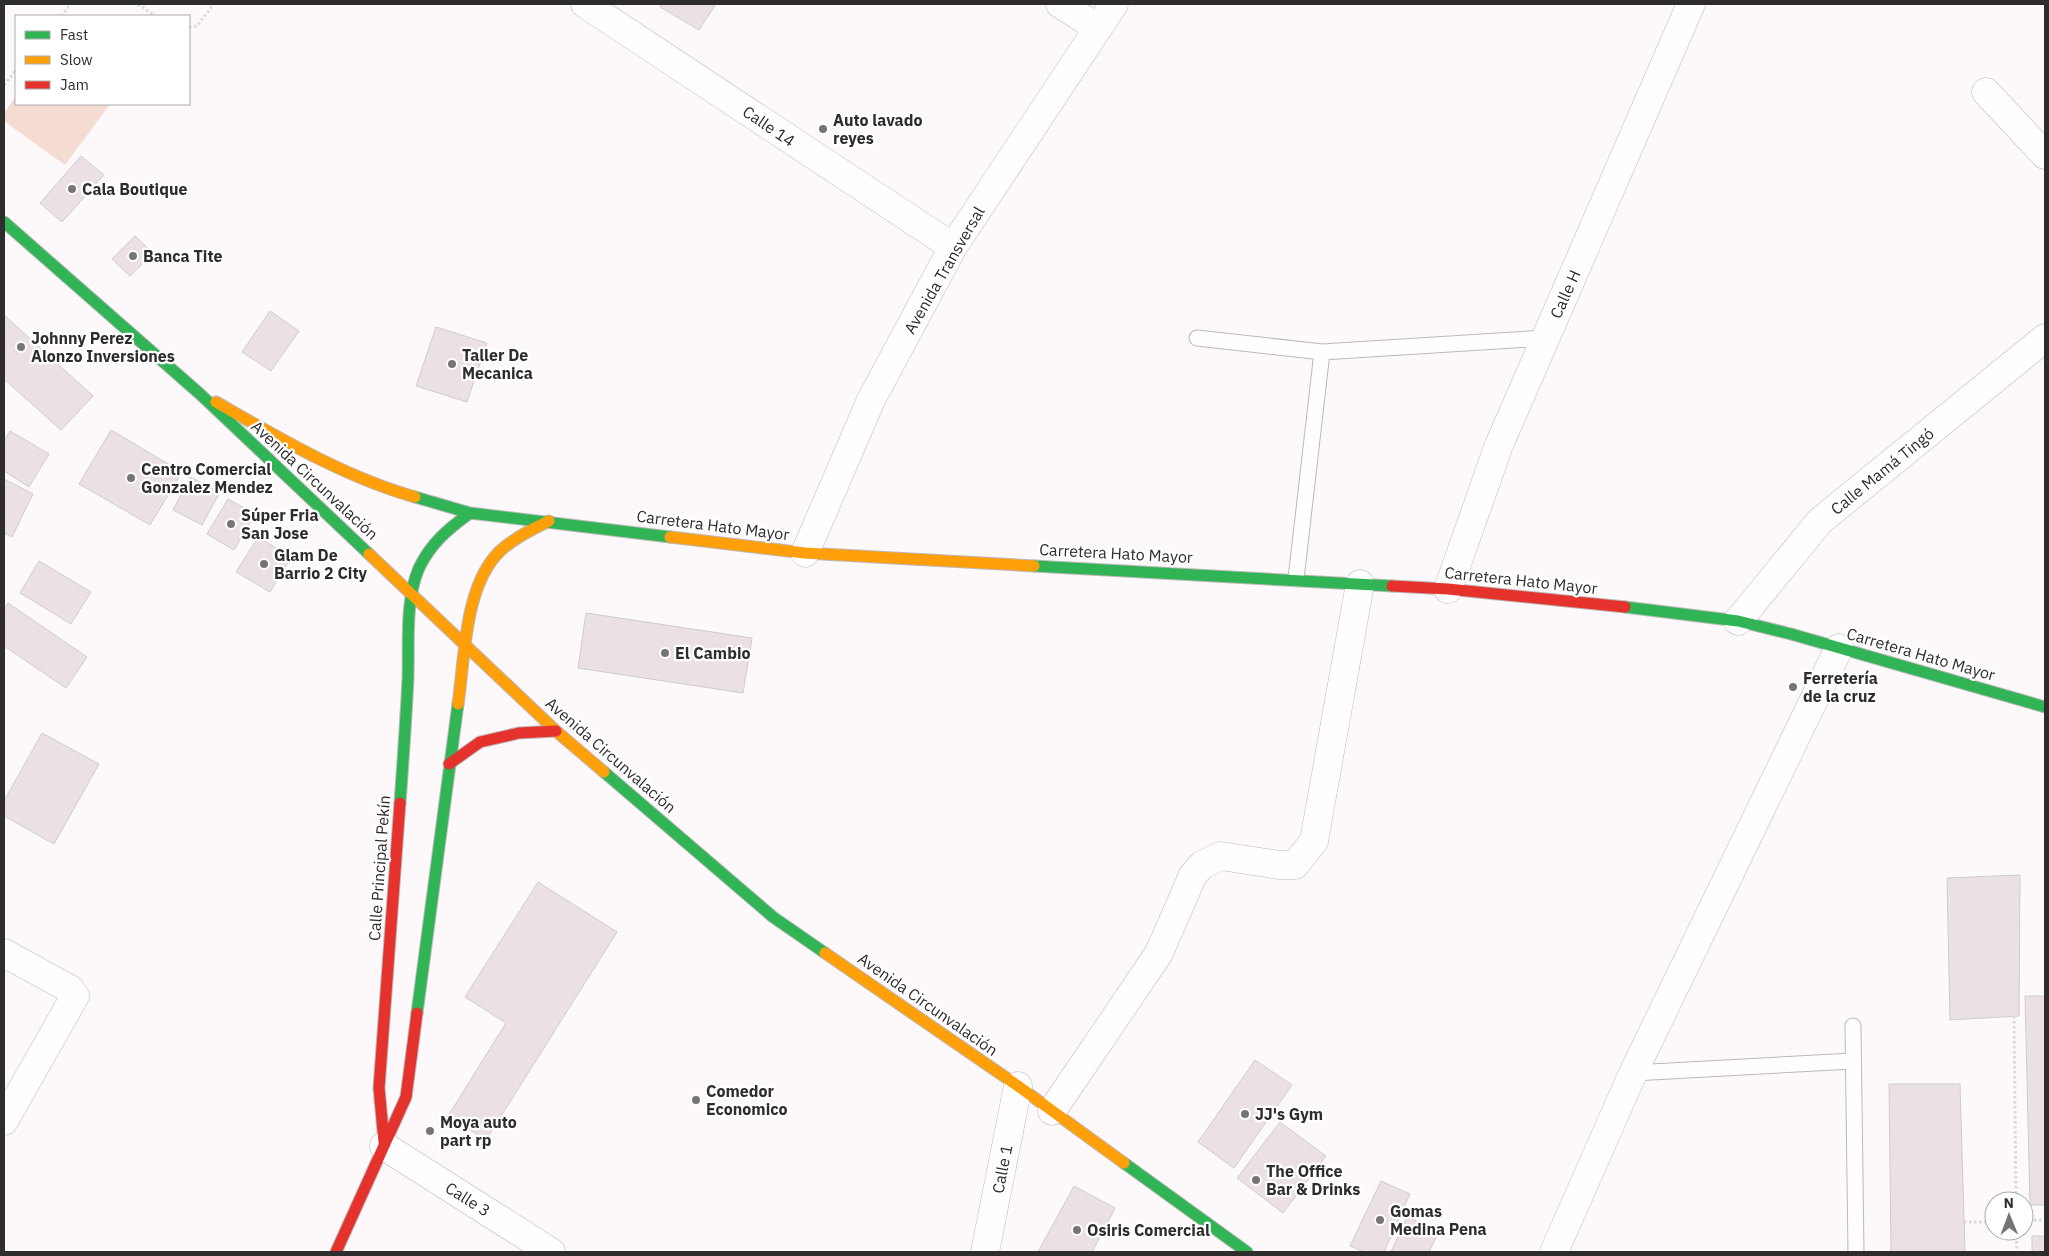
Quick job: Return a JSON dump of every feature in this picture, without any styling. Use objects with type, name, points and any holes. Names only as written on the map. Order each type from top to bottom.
[{"type":"main road","name":"Avenida Circunvalación","points":[[4,222],[200,394],[556,731],[773,917],[1018,1086],[1247,1252]]},
{"type":"main road","name":"Carretera Hato Mayor","points":[[200,394],[302,451],[397,492],[470,513],[805,552],[1448,588],[1607,605],[1738,622],[1790,634],[2045,707]]},
{"type":"main road","name":"Calle Principal Pekín","points":[[384,1146],[379,1088],[406,728],[411,592],[419,569],[429,551],[445,531],[470,513]]},
{"type":"main road","name":"Calle Principal Pekín","points":[[336,1252],[406,1097],[472,601],[480,578],[490,561],[506,545],[522,534],[549,521]]},
{"type":"main road","points":[[449,764],[480,742],[519,733],[556,731]]},
{"type":"street","name":"Calle 14","points":[[585,4],[953,248]]},
{"type":"street","points":[[1060,4],[1098,28]]},
{"type":"street","name":"Avenida Transversal","points":[[805,552],[871,400],[953,248],[1114,4]]},
{"type":"street","name":"Calle H","points":[[1448,588],[1499,445],[1691,4]]},
{"type":"street","points":[[1986,92],[2045,155]]},
{"type":"street","name":"Calle Mamá Tingó","points":[[1738,622],[1820,521],[2045,338]]},
{"type":"street","points":[[1052,1111],[1159,953],[1193,875],[1202,865],[1221,856],[1279,865],[1295,865],[1314,841],[1360,584]]},
{"type":"street","points":[[1554,1252],[1633,1073],[1839,648]]},
{"type":"street","points":[[4,953],[70,990],[75,996],[4,1122]]},
{"type":"street","name":"Calle 1","points":[[985,1252],[1018,1086]]},
{"type":"street","name":"Calle 3","points":[[384,1146],[551,1252]]},
{"type":"lane","points":[[1196,338],[1322,352],[1546,338]]},
{"type":"lane","points":[[1296,579],[1322,352]]},
{"type":"lane","points":[[1852,1026],[1856,1252]]},
{"type":"lane","points":[[1633,1073],[1853,1061]]},
{"type":"path","points":[[62,15],[71,4]]},
{"type":"path","points":[[138,4],[154,15]]},
{"type":"path","points":[[190,27],[197,26],[214,4]]},
{"type":"path","points":[[4,85],[15,71]]},
{"type":"path","points":[[2014,1016],[2016,1191]]},
{"type":"path","points":[[1964,1222],[1984,1222]]},
{"type":"shaded area","points":[[15,97],[15,105],[109,105],[65,165],[4,121],[4,113]]},
{"type":"building","points":[[662,4],[716,4],[699,30],[660,7]]},
{"type":"building","name":"Cala Boutique","points":[[81,156],[104,175],[62,222],[40,203]]},
{"type":"building","name":"Banca Tite","points":[[135,236],[153,253],[130,276],[112,259]]},
{"type":"building","points":[[270,311],[299,331],[271,371],[242,352]]},
{"type":"building","name":"Johnny Perez Alonzo Inversiones","points":[[4,315],[93,396],[61,430],[4,379]]},
{"type":"building","name":"Taller De Mecanica","points":[[436,327],[487,343],[467,402],[416,386]]},
{"type":"building","name":"Centro Comercial Gonzalez Mendez","points":[[111,430],[182,472],[150,525],[79,484]]},
{"type":"building","points":[[10,431],[49,454],[29,487],[4,471],[4,441]]},
{"type":"building","points":[[190,477],[220,492],[202,525],[173,510]]},
{"type":"building","points":[[4,479],[33,494],[12,537],[4,533]]},
{"type":"building","name":"Súper Fria San Jose","points":[[228,499],[255,514],[234,550],[207,534]]},
{"type":"building","name":"Glam De Barrio 2 City","points":[[258,537],[291,557],[270,592],[236,572]]},
{"type":"building","points":[[39,561],[91,592],[71,624],[20,593]]},
{"type":"building","points":[[8,603],[87,657],[66,688],[4,646],[4,609]]},
{"type":"building","name":"El Cambio","points":[[586,613],[752,638],[743,693],[578,668]]},
{"type":"building","points":[[42,733],[99,764],[54,844],[4,816],[4,801]]},
{"type":"building","points":[[2020,875],[2019,1016],[1950,1020],[1947,878]]},
{"type":"building","points":[[538,882],[617,932],[486,1140],[448,1116],[506,1023],[465,997]]},
{"type":"building","points":[[2025,996],[2045,996],[2045,1205],[2034,1205],[2034,1191],[2030,1191]]},
{"type":"building","name":"JJ's Gym","points":[[1255,1060],[1292,1085],[1234,1168],[1198,1142]]},
{"type":"building","points":[[1889,1084],[1960,1084],[1965,1252],[1891,1252]]},
{"type":"building","points":[[1280,1122],[1326,1156],[1283,1213],[1237,1178]]},
{"type":"building","name":"Gomas Medina Pena","points":[[1381,1181],[1410,1194],[1384,1252],[1364,1252],[1350,1246]]},
{"type":"building","name":"Osiris Comercial","points":[[1074,1186],[1115,1208],[1092,1252],[1038,1252]]},
{"type":"building","points":[[1407,1217],[1439,1231],[1429,1252],[1391,1252]]},
{"type":"building","points":[[2034,1236],[2045,1236],[2045,1252],[2032,1252]]},
{"type":"traffic: fast","points":[[4,222],[200,394],[369,554]]},
{"type":"traffic: fast","points":[[415,497],[470,513],[670,537]]},
{"type":"traffic: fast","points":[[400,803],[408,678],[409,622],[415,581],[419,568],[429,551],[447,531],[470,513]]},
{"type":"traffic: fast","points":[[1034,566],[1392,586]]},
{"type":"traffic: fast","points":[[1625,607],[1738,621],[1791,634],[2045,707]]},
{"type":"traffic: fast","points":[[417,1013],[458,704]]},
{"type":"traffic: fast","points":[[604,772],[773,917],[825,953]]},
{"type":"traffic: fast","points":[[1124,1163],[1247,1252]]},
{"type":"traffic: slow","points":[[216,402],[288,443],[337,468],[389,489],[415,497]]},
{"type":"traffic: slow","points":[[458,704],[468,623],[479,583],[488,566],[505,546],[549,521]]},
{"type":"traffic: slow","points":[[670,537],[805,553],[1034,566]]},
{"type":"traffic: slow","points":[[369,554],[556,731],[604,772]]},
{"type":"traffic: slow","points":[[825,953],[1018,1086],[1124,1163]]},
{"type":"traffic: jam","points":[[1392,586],[1448,589],[1625,607]]},
{"type":"traffic: jam","points":[[449,764],[480,742],[519,733],[556,731]]},
{"type":"traffic: jam","points":[[384,1142],[379,1088],[400,803]]},
{"type":"traffic: jam","points":[[336,1252],[406,1097],[417,1013]]},
{"type":"place","name":"Auto lavado reyes","points":[[823,129]]},
{"type":"place","name":"Cala Boutique","points":[[72,189]]},
{"type":"place","name":"Banca Tite","points":[[133,256]]},
{"type":"place","name":"Johnny Perez Alonzo Inversiones","points":[[21,347]]},
{"type":"place","name":"Taller De Mecanica","points":[[452,364]]},
{"type":"place","name":"Centro Comercial Gonzalez Mendez","points":[[131,478]]},
{"type":"place","name":"Súper Fria San Jose","points":[[231,524]]},
{"type":"place","name":"Glam De Barrio 2 City","points":[[264,564]]},
{"type":"place","name":"El Cambio","points":[[665,653]]},
{"type":"place","name":"Ferretería de la cruz","points":[[1793,687]]},
{"type":"place","name":"Comedor Economico","points":[[696,1100]]},
{"type":"place","name":"JJ's Gym","points":[[1245,1114]]},
{"type":"place","name":"Moya auto part rp","points":[[430,1131]]},
{"type":"place","name":"The Office Bar & Drinks","points":[[1256,1180]]},
{"type":"place","name":"Gomas Medina Pena","points":[[1380,1220]]},
{"type":"place","name":"Osiris Comercial","points":[[1077,1230]]}]
